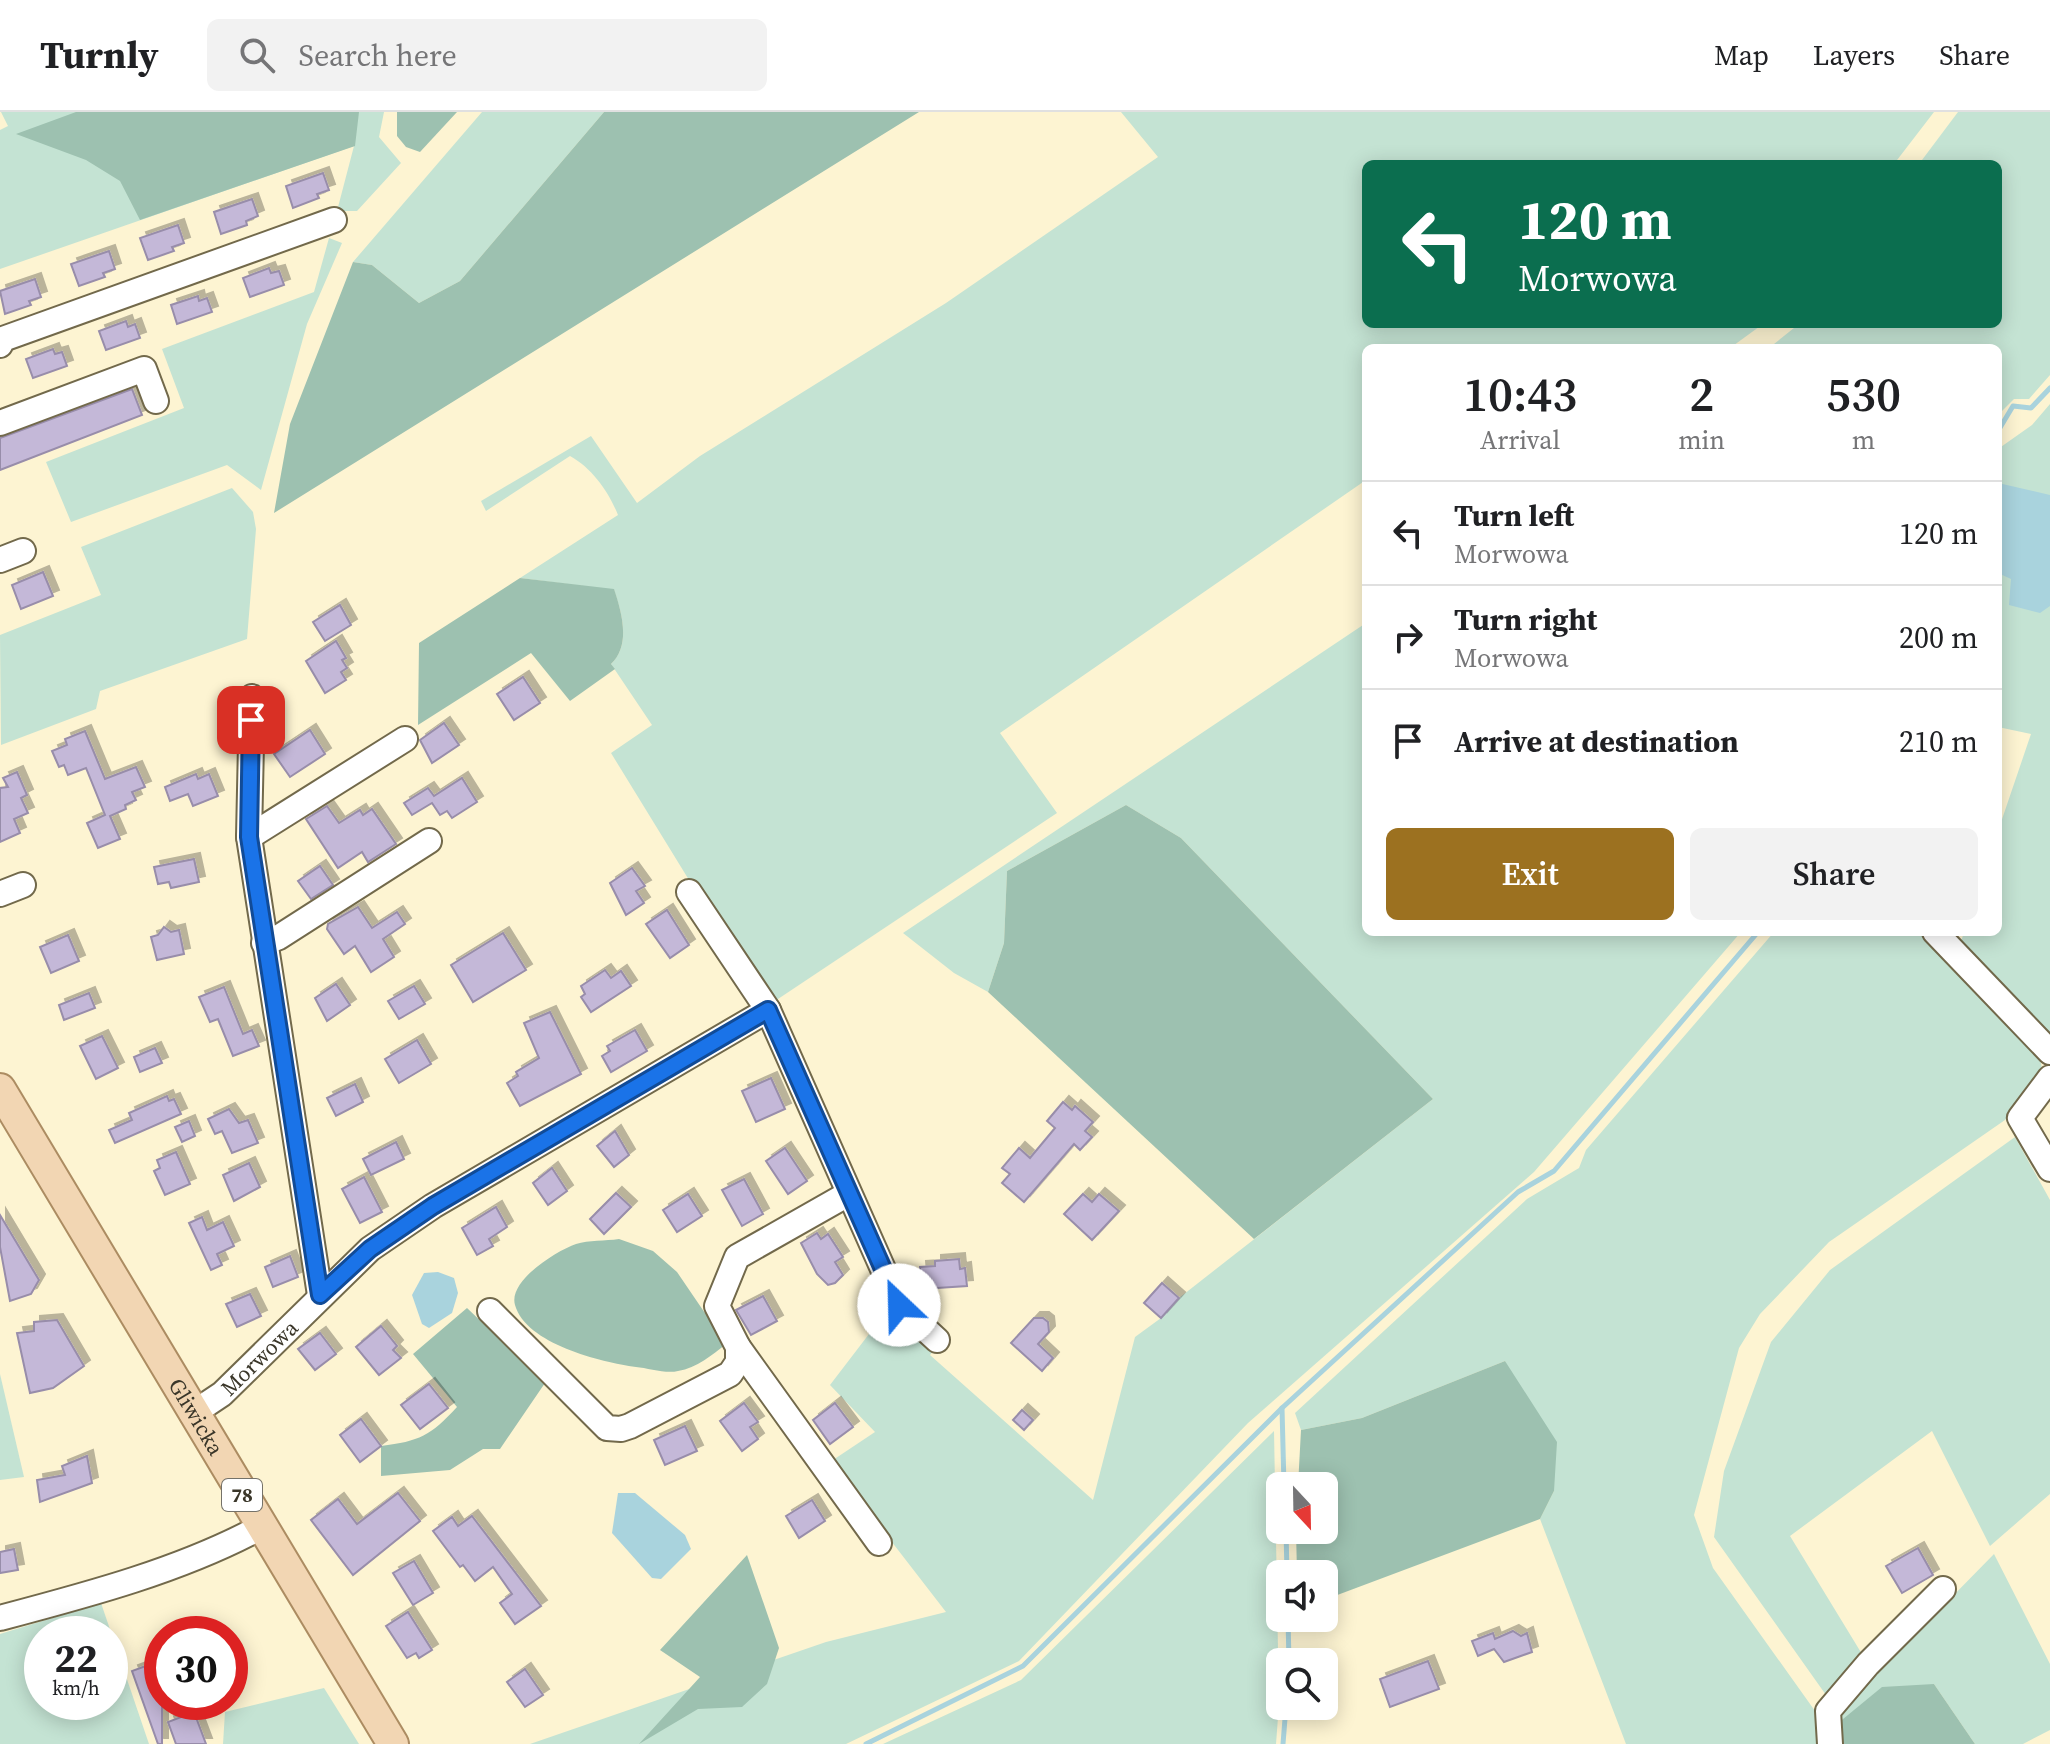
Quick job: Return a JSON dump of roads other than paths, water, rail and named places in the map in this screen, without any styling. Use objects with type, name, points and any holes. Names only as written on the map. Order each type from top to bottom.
[{"type":"main road","name":"Gliwicka","points":[[0,1089],[192,1414],[393,1744]]},
{"type":"street","points":[[0,345],[3,339],[334,220]]},
{"type":"street","points":[[0,423],[144,369],[156,401]]},
{"type":"street","points":[[252,697],[249,837],[320,1295]]},
{"type":"street","points":[[249,837],[405,739]]},
{"type":"street","points":[[264,943],[279,937],[429,841]]},
{"type":"street","points":[[0,894],[23,885]]},
{"type":"street","points":[[689,892],[768,1010],[899,1305],[937,1340]]},
{"type":"street","points":[[1939,936],[2050,1052]]},
{"type":"street","name":"Morwowa","points":[[192,1414],[222,1394],[370,1249],[433,1206],[768,1010]]},
{"type":"street","points":[[2050,1078],[2020,1118],[2050,1169]]},
{"type":"street","points":[[848,1194],[737,1257],[717,1306],[738,1347],[879,1543]]},
{"type":"street","points":[[490,1311],[607,1428],[630,1426],[730,1374],[738,1362],[738,1347]]},
{"type":"street","points":[[0,1618],[166,1567],[235,1541],[261,1527]]},
{"type":"street","points":[[1830,1744],[1828,1711],[1876,1656],[1943,1589]]},
{"type":"water","points":[[2002,484],[2050,495],[2050,606],[2040,613],[2009,605],[2011,579],[2002,575]]},
{"type":"water","points":[[438,1272],[454,1278],[458,1293],[452,1313],[429,1328],[422,1324],[412,1295],[424,1273]]},
{"type":"water","points":[[618,1493],[635,1493],[685,1535],[691,1549],[661,1579],[652,1578],[612,1533]]},
{"type":"waterway","points":[[2002,424],[2013,406],[2031,408],[2050,388]]},
{"type":"waterway","points":[[866,1744],[1023,1666],[1282,1408],[1518,1192],[1554,1171],[1755,936]]},
{"type":"waterway","points":[[1282,1408],[1284,1472]]},
{"type":"waterway","points":[[1286,1544],[1287,1560]]},
{"type":"waterway","points":[[1288,1632],[1289,1648]]},
{"type":"waterway","points":[[1283,1744],[1285,1720]]}]
